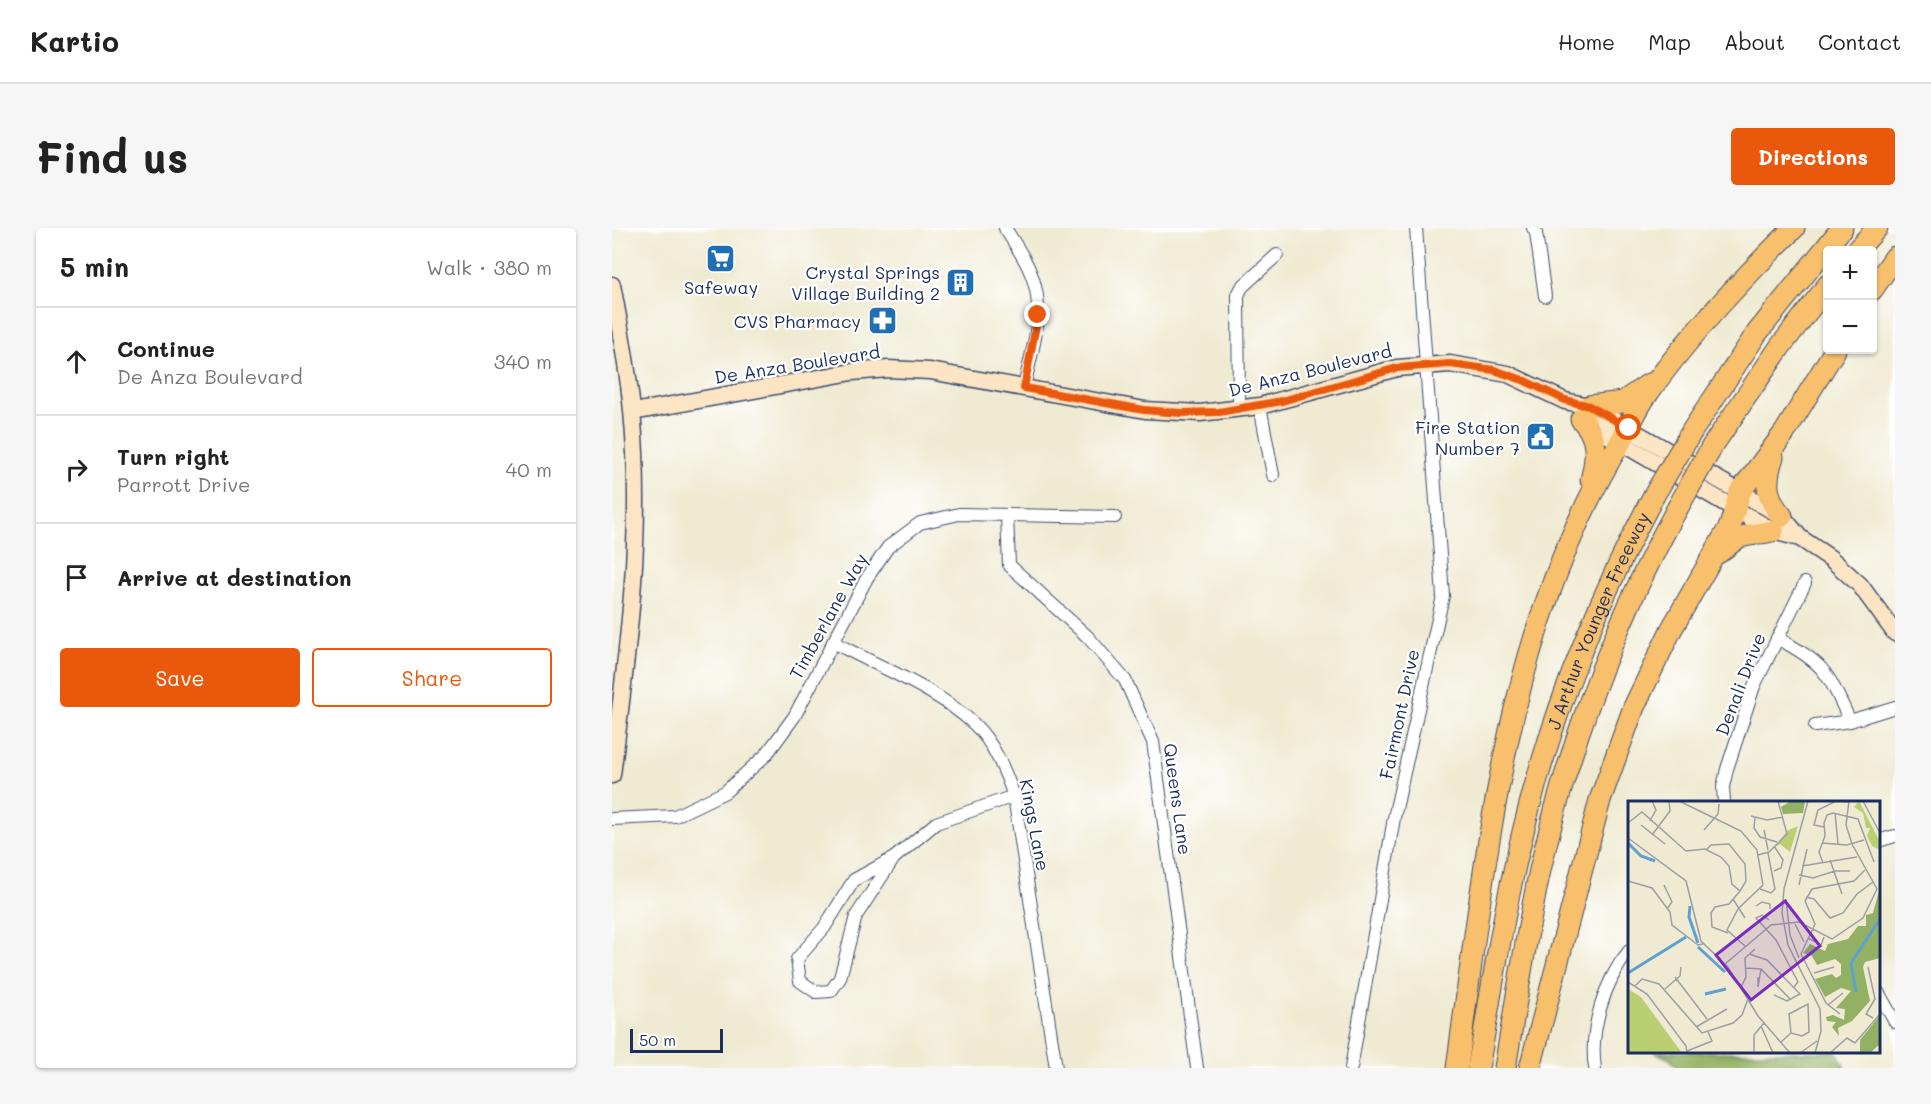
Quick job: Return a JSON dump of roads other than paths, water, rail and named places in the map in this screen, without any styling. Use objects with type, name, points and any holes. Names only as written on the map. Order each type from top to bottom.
[{"type":"highway","points":[[1581,512],[1645,398],[1739,285],[1794,228]]},
{"type":"highway","name":"J Arthur Younger Freeway","points":[[1478,1068],[1512,878],[1544,756],[1594,620],[1653,497],[1692,431],[1757,333],[1842,228]]},
{"type":"highway","points":[[1861,246],[1877,228]]},
{"type":"highway","points":[[1877,283],[1895,257]]},
{"type":"highway","name":"J Arthur Younger Freeway","points":[[1505,1068],[1537,887],[1568,766],[1614,640],[1677,508],[1713,445],[1779,347],[1823,290]]},
{"type":"highway","points":[[1530,1068],[1594,823],[1614,759],[1652,668],[1707,568],[1738,501],[1785,432],[1833,354]]},
{"type":"highway","points":[[1457,1068],[1493,810],[1509,726],[1541,611],[1581,512],[1594,470],[1596,449],[1585,412],[1623,402],[1666,371]]},
{"type":"highway","points":[[1707,568],[1735,539],[1778,524],[1767,484],[1771,463],[1785,432]]},
{"type":"street","points":[[1005,228],[1031,274],[1038,302],[1024,388]]},
{"type":"street","name":"Fairmont Drive","points":[[1350,1068],[1394,818],[1443,597],[1416,228]]},
{"type":"street","points":[[1533,228],[1536,233],[1545,296]]},
{"type":"street","points":[[1239,410],[1238,295],[1242,287],[1277,255]]},
{"type":"street","points":[[612,285],[633,412],[636,478],[633,581],[612,775]]},
{"type":"street","name":"De Anza Boulevard","points":[[633,412],[869,369],[930,371],[1161,412],[1239,410],[1383,371],[1425,364],[1464,365],[1494,370],[1523,380],[1565,400],[1800,538],[1830,558],[1860,585],[1895,633]]},
{"type":"street","points":[[1260,406],[1273,475]]},
{"type":"street","name":"Timberlane Way","points":[[612,819],[675,816],[725,792],[766,755],[794,717],[867,578],[888,547],[920,523],[959,514],[1115,517]]},
{"type":"street","name":"Queens Lane","points":[[1007,515],[1009,565],[1088,637],[1125,680],[1153,742],[1197,1068]]},
{"type":"street","name":"Denali Drive","points":[[1724,801],[1723,787],[1727,769],[1754,686],[1805,583]]},
{"type":"street","points":[[1777,638],[1818,662],[1827,674],[1850,721]]},
{"type":"street","name":"Kings Lane","points":[[833,642],[941,700],[975,724],[1003,765],[1014,796],[1056,1068]]},
{"type":"street","points":[[1815,726],[1850,721],[1895,707]]},
{"type":"street","points":[[894,858],[856,916],[840,978],[831,991],[816,992],[800,981],[797,960],[824,928],[854,880],[894,858],[936,823],[1014,796]]},
{"type":"street","points":[[1880,840],[1895,836]]},
{"type":"street","points":[[1595,1068],[1595,1048],[1602,1004],[1628,953]]},
{"type":"street","points":[[1880,996],[1895,1022]]},
{"type":"place","name":"Safeway","points":[[721,258]]},
{"type":"place","name":"Crystal Springs Village Building 2","points":[[961,282]]},
{"type":"place","name":"CVS Pharmacy","points":[[882,321]]},
{"type":"place","name":"Fire Station Number 7","points":[[1541,437]]}]
